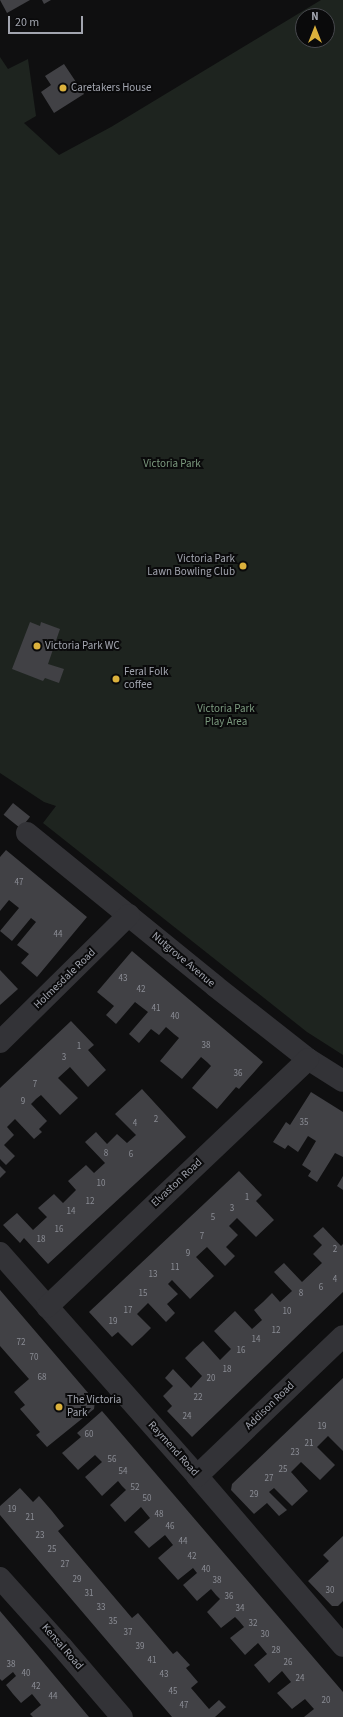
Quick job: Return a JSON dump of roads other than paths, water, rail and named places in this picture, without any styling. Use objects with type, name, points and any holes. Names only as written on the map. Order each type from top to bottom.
[{"type":"street","name":"Nutgrove Avenue","points":[[27,833],[130,915],[215,986],[308,1059],[343,1081]]},
{"type":"street","name":"Holmesdale Road","points":[[0,1042],[130,915]]},
{"type":"street","name":"Elvaston Road","points":[[47,1307],[308,1059]]},
{"type":"street","name":"Raymend Road","points":[[0,1253],[197,1476],[343,1645]]},
{"type":"street","name":"Addison Road","points":[[197,1476],[343,1336]]},
{"type":"street","name":"Kensal Road","points":[[0,1578],[122,1717]]},
{"type":"place","name":"Caretakers House","points":[[63,88]]},
{"type":"place","name":"Victoria Park Lawn Bowling Club","points":[[243,566]]},
{"type":"place","name":"Victoria Park WC","points":[[37,646]]},
{"type":"place","name":"Feral Folk coffee","points":[[116,679]]},
{"type":"place","name":"The Victoria Park","points":[[59,1407]]},
{"type":"park label","name":"Victoria Park","points":[[172,464]]},
{"type":"park label","name":"Victoria Park Play Area","points":[[226,716]]}]
